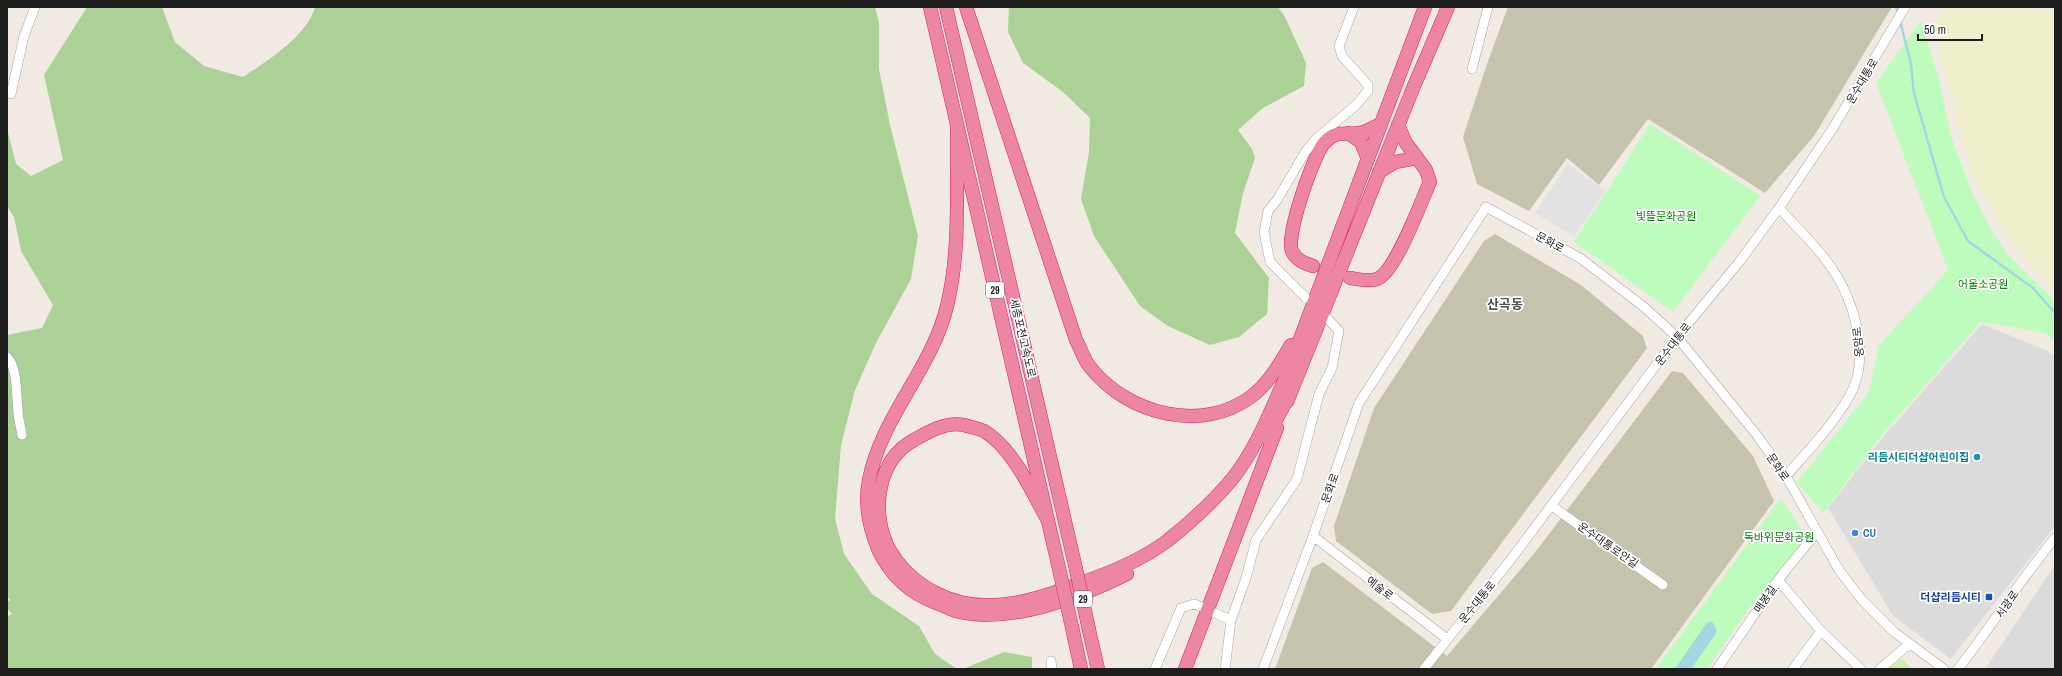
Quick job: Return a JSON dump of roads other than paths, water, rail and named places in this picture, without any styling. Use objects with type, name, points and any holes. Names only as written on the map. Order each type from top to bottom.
[{"type":"highway","name":"세종포천고속도로","points":[[930,7],[1081,669]]},
{"type":"highway","name":"세종포천고속도로","points":[[946,7],[1098,669]]},
{"type":"highway","points":[[966,7],[1076,340],[1090,367],[1115,390],[1139,405],[1177,417],[1204,416],[1227,410],[1251,396],[1266,382],[1283,359],[1308,316]]},
{"type":"highway","points":[[1048,521],[1008,453],[983,430],[959,424],[934,429],[908,443],[893,458],[884,476],[880,493],[880,520],[888,547],[902,566],[917,582],[939,595],[986,605],[1016,603],[1045,598],[1126,566],[1166,541],[1199,513],[1234,477],[1260,432],[1285,379],[1425,7]]},
{"type":"highway","points":[[1185,669],[1290,394],[1398,125],[1448,7]]},
{"type":"highway","points":[[1313,266],[1298,260],[1291,250],[1290,236],[1294,217],[1312,168],[1324,143],[1336,134],[1360,133],[1381,124]]},
{"type":"highway","points":[[1350,278],[1376,280],[1385,275],[1395,260],[1430,182],[1426,170],[1406,143],[1398,125]]},
{"type":"highway","points":[[958,129],[955,268],[947,307],[939,332],[923,368],[876,452],[868,482],[866,513],[873,536],[885,564],[897,579],[912,592],[957,611],[985,614],[1034,609],[1102,586],[1142,566],[1176,543],[1221,503],[1249,470],[1290,394]]},
{"type":"highway","points":[[1348,133],[1361,142],[1368,159]]},
{"type":"highway","points":[[1379,172],[1396,162],[1417,158]]},
{"type":"street","points":[[11,94],[24,36],[35,7]]},
{"type":"street","points":[[1306,298],[1270,262],[1264,232],[1268,211],[1306,151],[1316,139],[1356,105],[1368,91],[1368,85],[1342,56],[1339,46],[1354,7]]},
{"type":"street","points":[[1472,69],[1488,7]]},
{"type":"street","name":"운수대통로","points":[[1424,669],[1552,506],[1677,337],[1740,261],[1779,208],[1833,128],[1905,7]]},
{"type":"street","name":"문화로","points":[[1263,669],[1313,536],[1359,403],[1486,207],[1580,258],[1644,307],[1677,337],[1756,434],[1786,476],[1839,570],[1862,600],[1894,632],[1944,669]]},
{"type":"street","name":"옹암로","points":[[1779,208],[1829,263],[1847,296],[1858,329],[1860,362],[1850,394],[1821,437],[1786,476]]},
{"type":"street","points":[[1225,669],[1231,620],[1246,578],[1256,540],[1297,479],[1319,394],[1332,368],[1339,331],[1327,318]]},
{"type":"street","points":[[7,357],[12,361],[22,435]]},
{"type":"street","name":"운수대통로안길","points":[[1552,506],[1663,585]]},
{"type":"street","name":"매봉길","points":[[1717,669],[1778,580],[1817,532]]},
{"type":"street","name":"예술로","points":[[1313,536],[1447,639]]},
{"type":"street","name":"서광로","points":[[1958,669],[2055,538]]},
{"type":"street","points":[[1778,580],[1821,631],[1861,669]]},
{"type":"street","points":[[1156,669],[1181,608],[1194,604],[1202,607]]},
{"type":"street","points":[[1212,612],[1231,620]]},
{"type":"street","points":[[1793,669],[1821,631]]},
{"type":"street","points":[[1880,669],[1909,644]]},
{"type":"water","points":[[1710,621],[1713,623],[1717,631],[1691,669],[1675,669],[1705,625]]},
{"type":"waterway","points":[[1896,7],[1898,14]]},
{"type":"waterway","points":[[1900,21],[1911,64],[1914,93],[1944,197],[1968,241],[2033,288],[2055,313]]},
{"type":"place","name":"리듬시티더샵어린이집","points":[[1977,457]]},
{"type":"place","name":"CU","points":[[1855,533]]},
{"type":"place","name":"더샵리듬시티","points":[[1989,597]]},
{"type":"district","name":"산곡동","points":[[1505,304]]},
{"type":"park label","name":"빛뜰문화공원","points":[[1666,216]]},
{"type":"park label","name":"어울소공원","points":[[1983,284]]},
{"type":"park label","name":"독바위문화공원","points":[[1779,537]]}]
